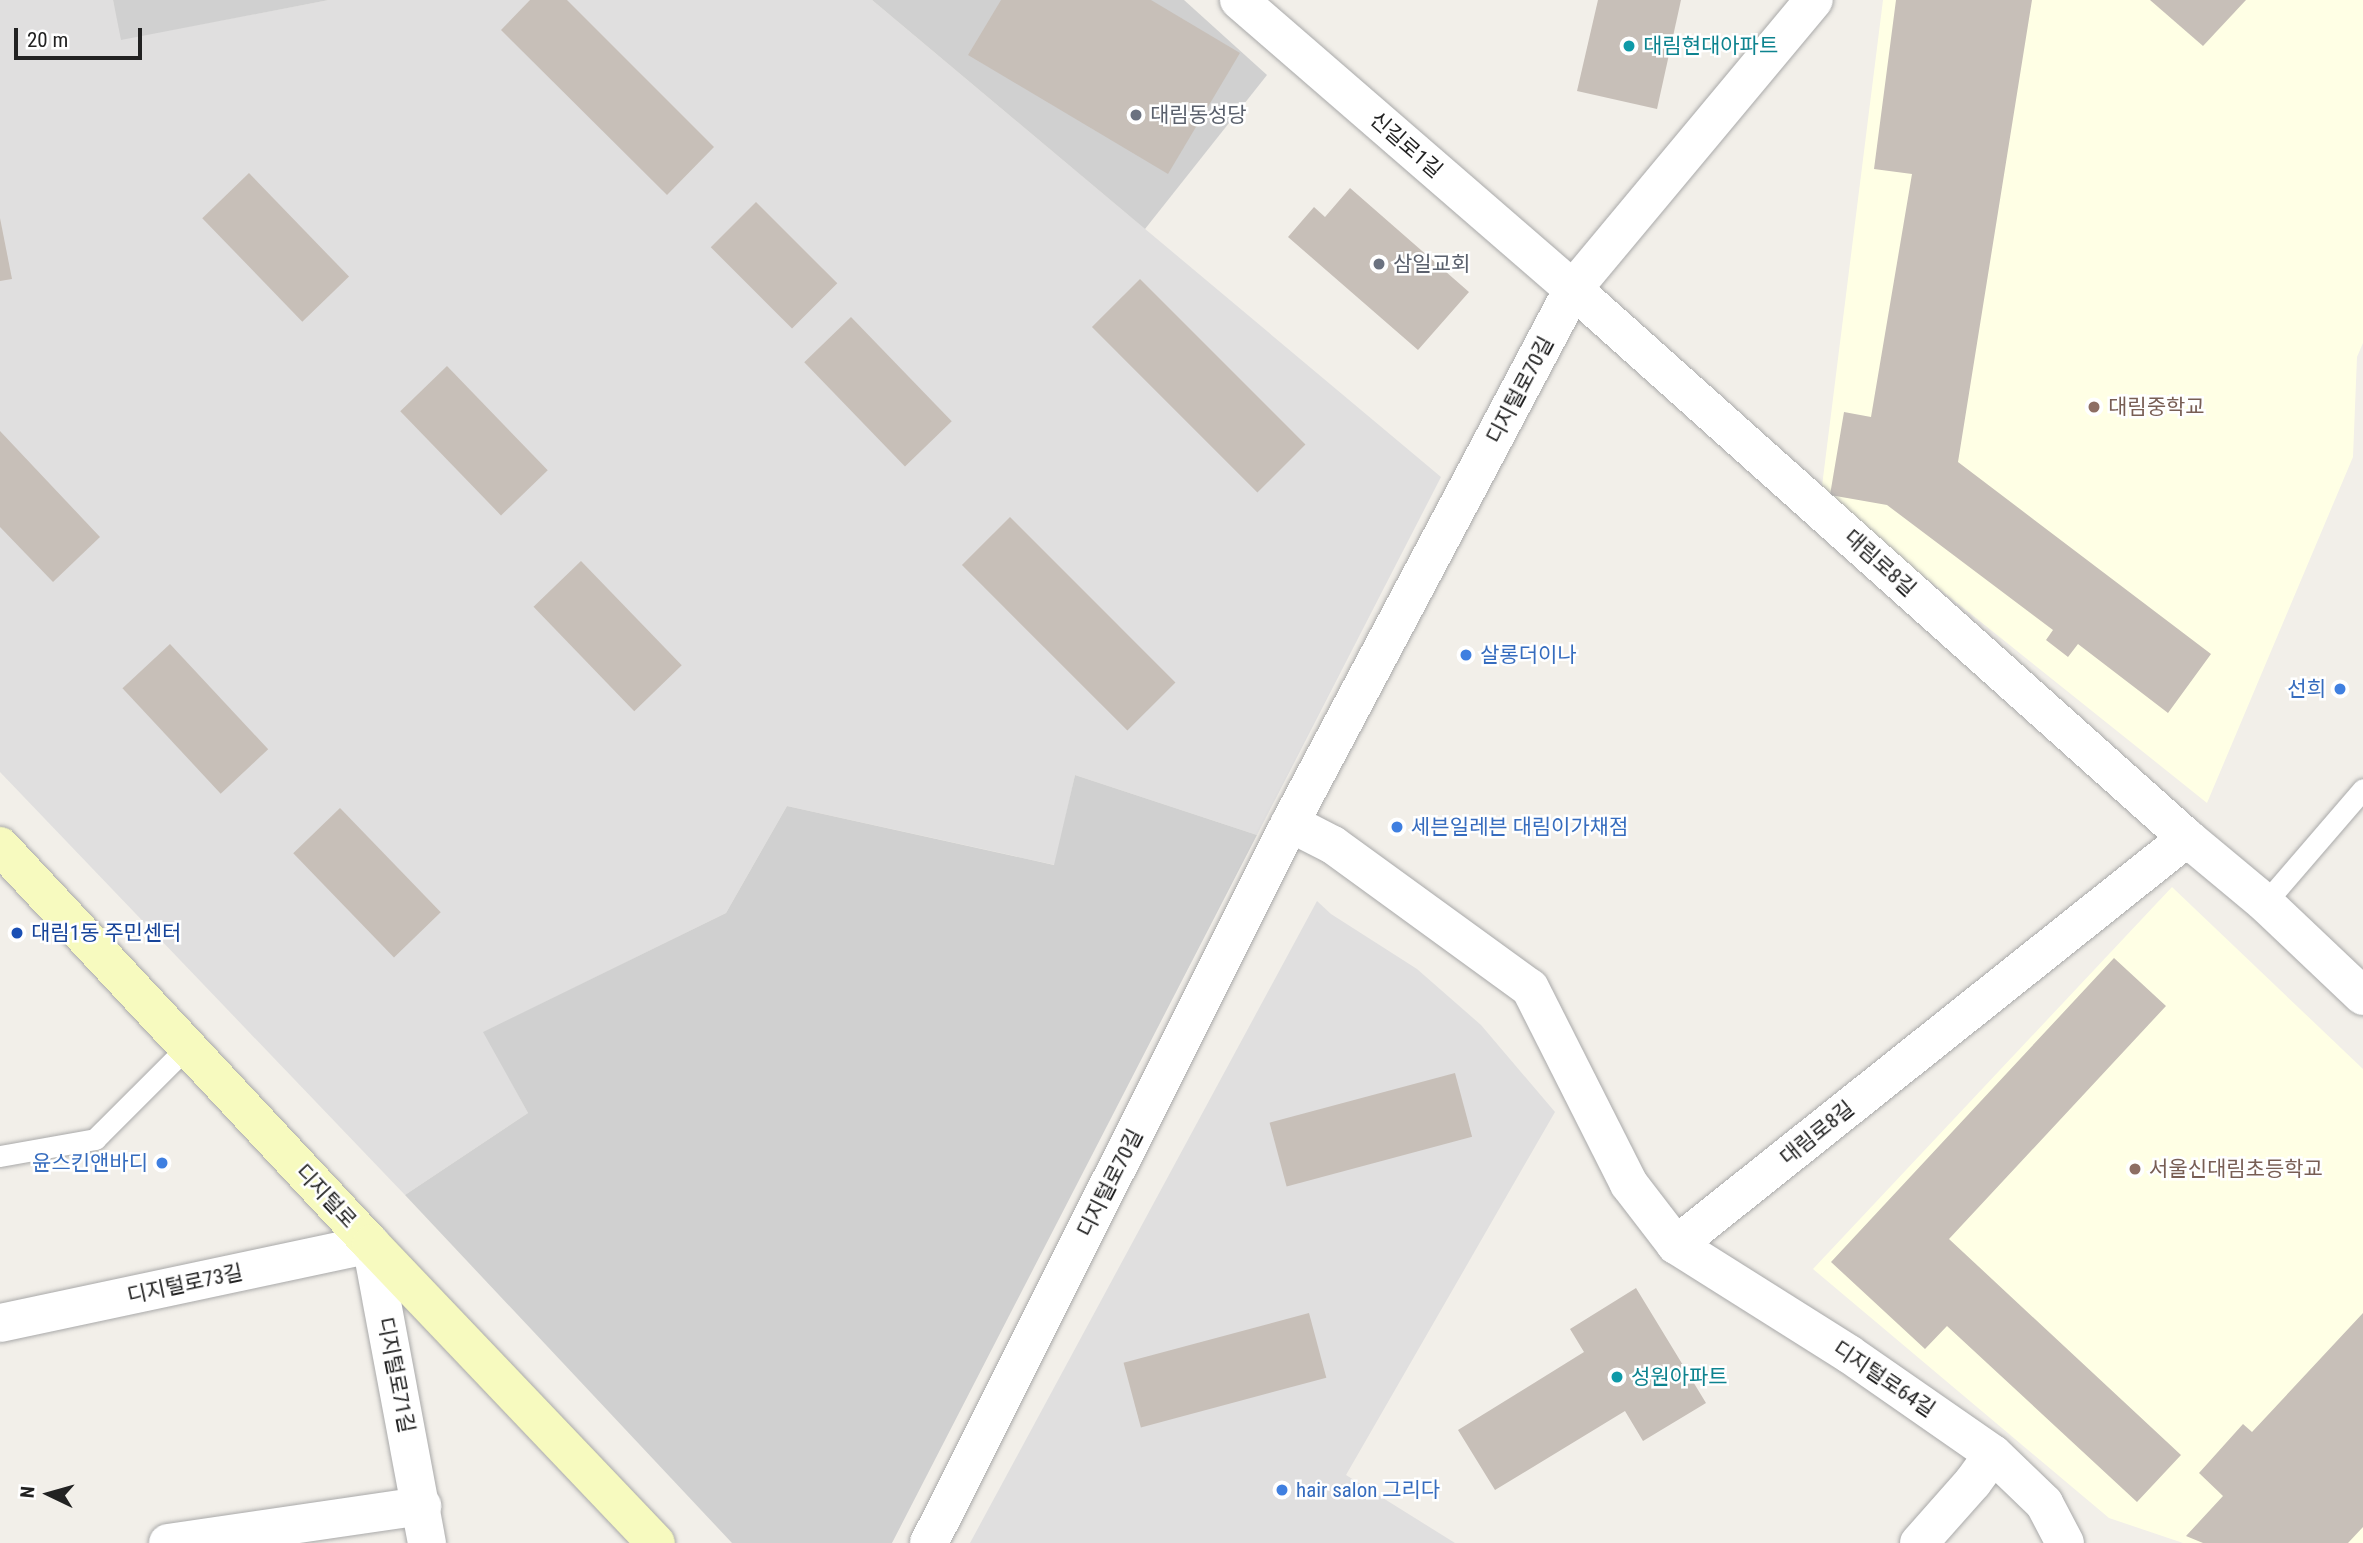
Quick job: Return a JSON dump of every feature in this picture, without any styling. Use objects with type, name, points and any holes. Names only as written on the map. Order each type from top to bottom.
[{"type":"main road","name":"디지털로","points":[[0,846],[371,1244],[656,1543]]},
{"type":"street","name":"신길로1길","points":[[1240,0],[1573,289]]},
{"type":"street","name":"디지털로70길","points":[[929,1543],[1290,823],[1573,289],[1814,0]]},
{"type":"street","name":"대림로8길","points":[[1573,289],[2187,838],[2265,903],[2363,996]]},
{"type":"street","points":[[1290,823],[1333,845],[1530,988],[1629,1184],[1676,1245]]},
{"type":"street","name":"대림로8길","points":[[1676,1245],[2187,838]]},
{"type":"street","name":"디지털로73길","points":[[0,1323],[371,1244]]},
{"type":"street","name":"디지털로71길","points":[[371,1244],[427,1543]]},
{"type":"street","name":"디지털로64길","points":[[1676,1245],[1849,1354],[1993,1454],[2044,1503],[2065,1543]]},
{"type":"street","points":[[1919,1543],[1973,1482],[1993,1454]]},
{"type":"street","points":[[168,1543],[422,1506]]},
{"type":"lane","points":[[2265,903],[2363,789]]},
{"type":"lane","points":[[0,1156],[95,1139],[187,1047]]},
{"type":"shaded area","points":[[0,0],[113,0],[122,39],[329,0],[872,0],[1441,477],[1257,835],[1075,775],[1055,865],[787,806],[726,913],[484,1032],[528,1113],[405,1195],[0,772]]},
{"type":"shaded area","points":[[113,0],[329,0],[121,40]]},
{"type":"shaded area","points":[[872,0],[1184,0],[1267,75],[1145,229]]},
{"type":"shaded area","name":"대림중학교","points":[[1883,0],[2363,0],[2363,343],[2357,357],[2353,457],[2207,803],[1821,494]]},
{"type":"shaded area","points":[[1075,775],[1257,835],[892,1543],[732,1543],[405,1195],[528,1113],[483,1032],[726,913],[787,806],[1054,865]]},
{"type":"shaded area","name":"서울신대림초등학교","points":[[2172,887],[2363,1069],[2363,1543],[2183,1543],[2109,1518],[1813,1269]]},
{"type":"shaded area","points":[[1317,901],[1331,914],[1417,969],[1481,1025],[1555,1112],[1346,1475],[1455,1543],[970,1543]]},
{"type":"building","points":[[530,0],[567,0],[714,147],[667,195],[501,30]]},
{"type":"building","name":"대림동성당","points":[[1001,0],[1151,0],[1240,53],[1168,174],[968,55]]},
{"type":"building","name":"대림현대아파트","points":[[1598,0],[1681,0],[1657,109],[1577,91]]},
{"type":"building","points":[[1896,0],[2032,0],[1958,462],[2211,654],[2168,713],[2078,644],[2068,657],[2046,640],[2053,630],[1887,505],[1830,495],[1844,412],[1871,417],[1912,174],[1874,169]]},
{"type":"building","points":[[2150,0],[2246,0],[2203,46]]},
{"type":"building","points":[[249,173],[349,277],[302,322],[202,218]]},
{"type":"building","name":"삼일교회","points":[[1350,188],[1469,292],[1418,350],[1288,237],[1314,207],[1325,217]]},
{"type":"building","points":[[756,202],[837,283],[792,329],[711,247]]},
{"type":"building","points":[[0,218],[12,279],[0,281]]},
{"type":"building","points":[[1140,279],[1305,444],[1257,493],[1092,327]]},
{"type":"building","points":[[851,317],[952,421],[905,466],[804,362]]},
{"type":"building","points":[[447,366],[548,470],[501,515],[400,411]]},
{"type":"building","points":[[0,431],[100,537],[53,582],[0,527]]},
{"type":"building","points":[[1010,517],[1175,682],[1127,731],[962,565]]},
{"type":"building","points":[[581,561],[682,665],[634,711],[534,607]]},
{"type":"building","points":[[170,644],[268,749],[221,794],[122,688]]},
{"type":"building","points":[[340,808],[441,912],[394,957],[293,853]]},
{"type":"building","points":[[2114,958],[2166,1006],[1949,1239],[2181,1455],[2137,1502],[1947,1326],[1925,1349],[1831,1262]]},
{"type":"building","points":[[1455,1073],[1472,1137],[1287,1186],[1270,1123]]},
{"type":"building","name":"성원아파트","points":[[1636,1288],[1706,1403],[1643,1441],[1625,1411],[1495,1490],[1458,1430],[1584,1352],[1570,1329]]},
{"type":"building","points":[[1309,1313],[1326,1378],[1141,1427],[1124,1363]]},
{"type":"building","points":[[2363,1313],[2363,1527],[2348,1543],[2203,1543],[2186,1536],[2223,1496],[2199,1473],[2243,1424],[2252,1432]]},
{"type":"place","name":"대림현대아파트","points":[[1629,46]]},
{"type":"place","name":"대림동성당","points":[[1136,115]]},
{"type":"place","name":"삼일교회","points":[[1379,264]]},
{"type":"place","name":"대림중학교","points":[[2094,407]]},
{"type":"place","name":"살롱더이나","points":[[1466,655]]},
{"type":"place","name":"선희","points":[[2340,689]]},
{"type":"place","name":"세븐일레븐 대림이가채점","points":[[1397,827]]},
{"type":"place","name":"대림1동 주민센터","points":[[17,933]]},
{"type":"place","name":"윤스킨앤바디","points":[[162,1163]]},
{"type":"place","name":"서울신대림초등학교","points":[[2135,1169]]},
{"type":"place","name":"성원아파트","points":[[1617,1377]]},
{"type":"place","name":"hair salon 그리다","points":[[1282,1490]]}]
